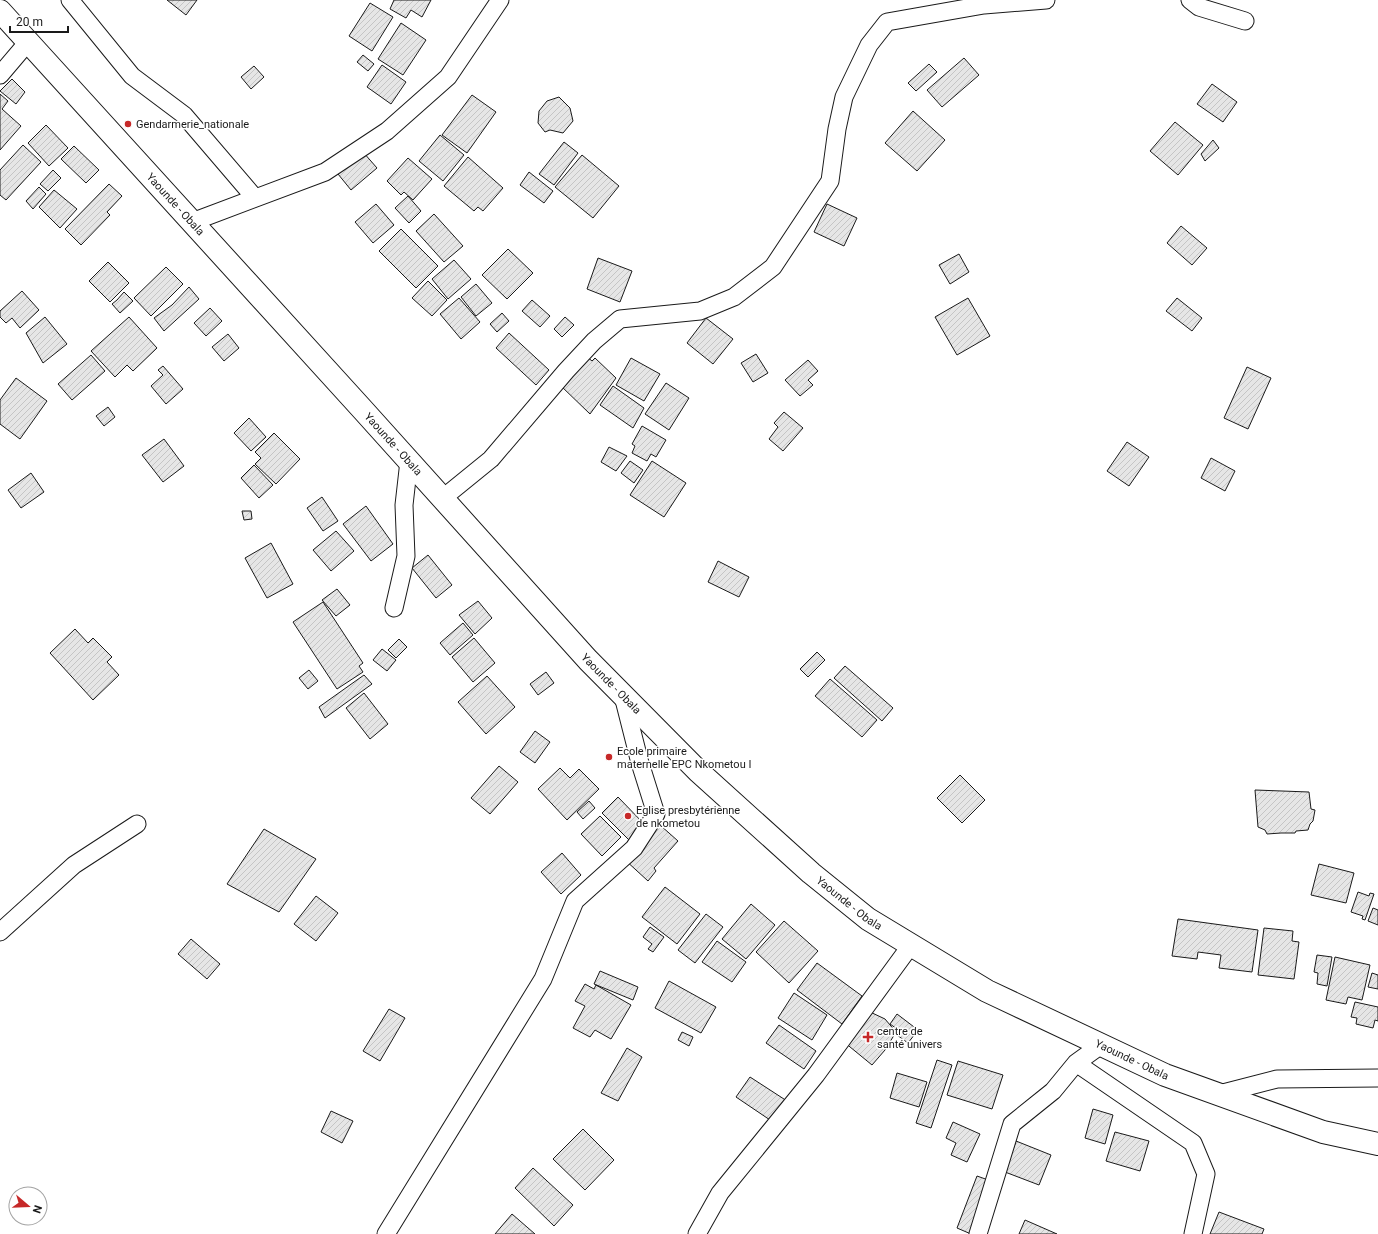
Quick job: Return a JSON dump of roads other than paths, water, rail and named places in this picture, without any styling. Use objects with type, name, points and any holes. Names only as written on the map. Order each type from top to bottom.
[{"type":"highway","name":"Yaounde - Obala","points":[[0,11],[443,498],[588,660],[698,771],[811,874],[868,919],[987,991],[1166,1075],[1323,1132],[1378,1144]]},
{"type":"street","points":[[70,0],[132,76],[184,115],[255,198]]},
{"type":"street","points":[[192,222],[325,172],[387,131],[448,77],[500,0]]},
{"type":"street","points":[[443,498],[492,459],[566,371],[594,341],[620,319],[700,311],[734,297],[772,267],[830,181],[837,129],[844,98],[869,45],[887,22],[984,5],[1046,0]]},
{"type":"street","points":[[1190,0],[1199,7],[1245,20]]},
{"type":"street","points":[[0,75],[28,42]]},
{"type":"street","points":[[394,608],[406,556],[404,505],[409,461]]},
{"type":"street","points":[[386,1234],[543,979],[575,901],[634,848],[656,814],[640,763],[623,696]]},
{"type":"street","points":[[0,932],[74,865],[137,824]]},
{"type":"street","points":[[697,1234],[720,1193],[816,1075],[911,945]]},
{"type":"street","points":[[978,1234],[1012,1124],[1053,1090],[1076,1063],[1101,1045]]},
{"type":"street","points":[[1076,1063],[1194,1143],[1206,1174],[1193,1234]]},
{"type":"street","points":[[1219,1094],[1277,1079],[1378,1078]]},
{"type":"place","name":"Gendarmerie_nationale","points":[[128,124]]},
{"type":"place","name":"Ecole primaire maternelle EPC Nkometou I","points":[[609,757]]},
{"type":"place","name":"Eglise presbytérienne de nkometou","points":[[628,816]]},
{"type":"place","name":"centre de santé univers","points":[[868,1037]]}]
